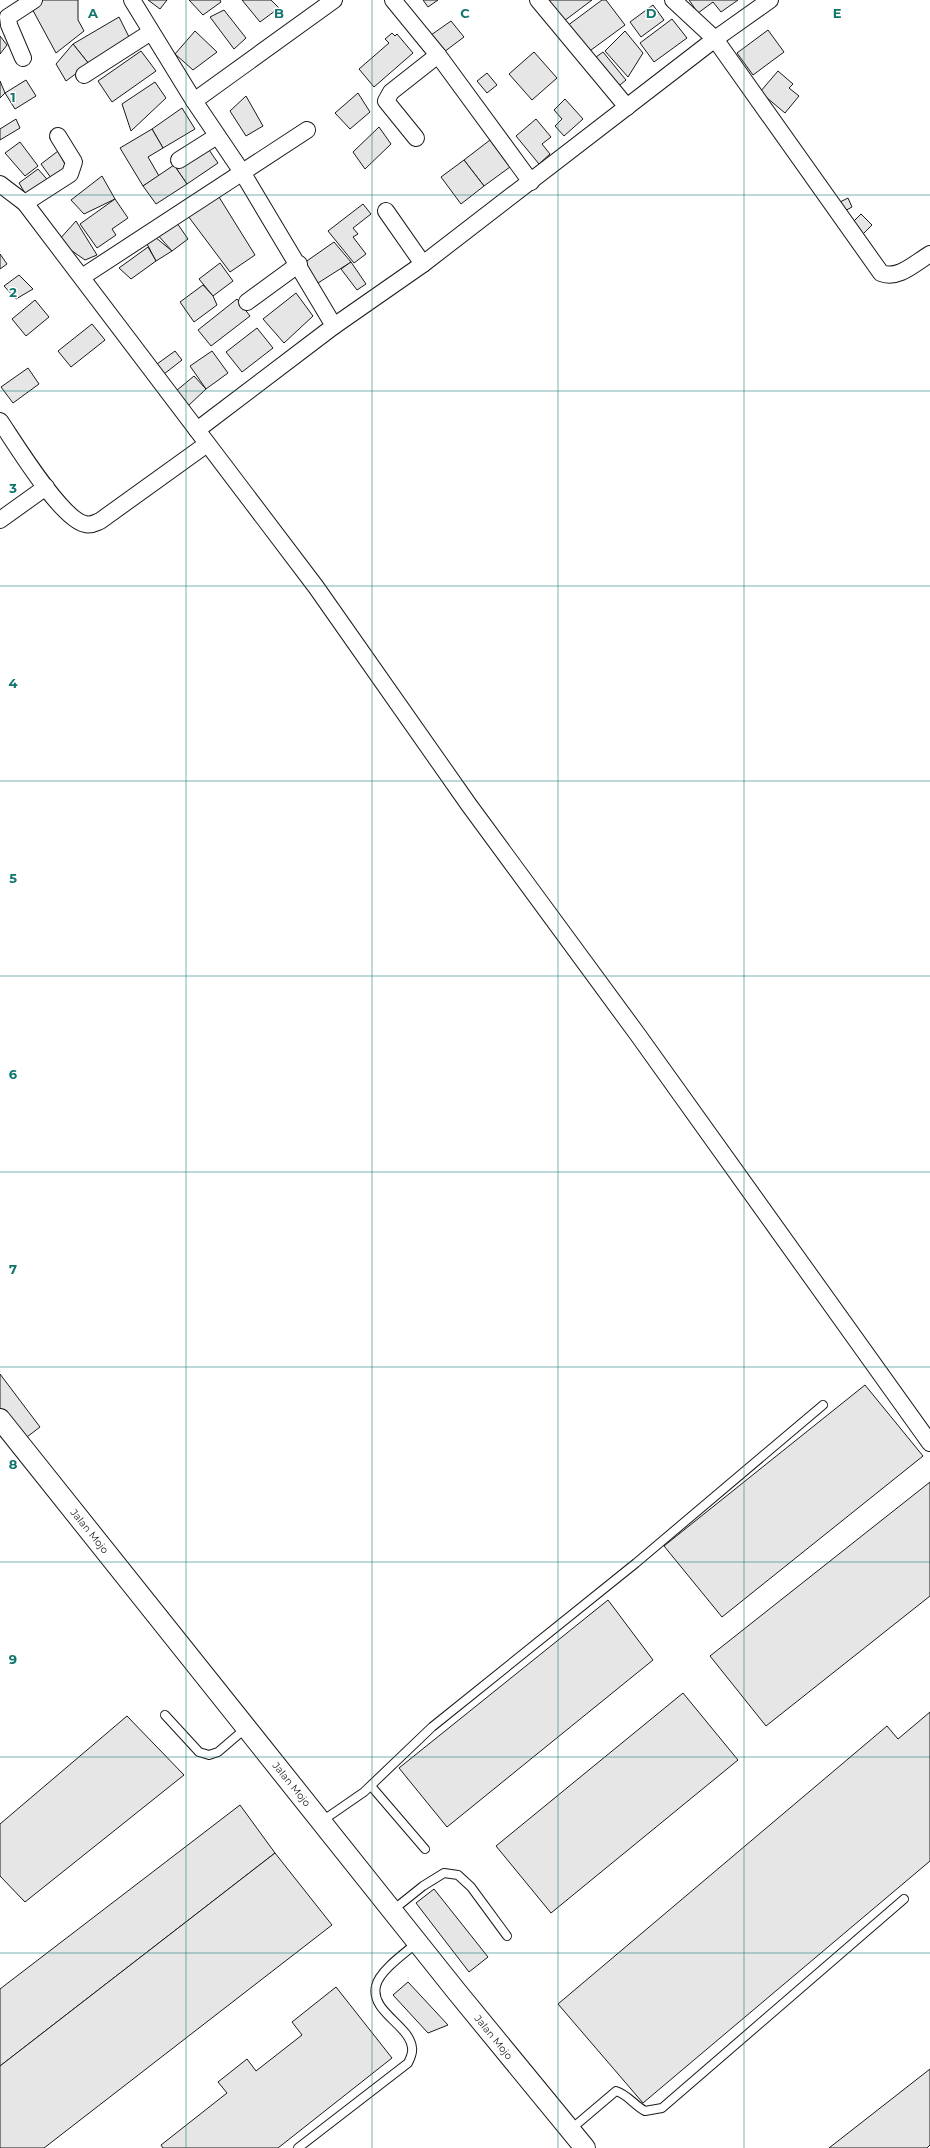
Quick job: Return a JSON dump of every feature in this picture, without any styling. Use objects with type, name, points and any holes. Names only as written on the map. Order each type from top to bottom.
[{"type":"street","points":[[23,58],[9,25],[8,17],[34,0]]},
{"type":"street","points":[[132,0],[194,101],[242,172],[299,264],[334,326]]},
{"type":"street","points":[[194,101],[334,0]]},
{"type":"street","points":[[393,0],[438,55],[531,182]]},
{"type":"street","points":[[538,0],[628,107]]},
{"type":"street","points":[[674,0],[715,39],[881,273],[892,276],[899,274],[930,254]]},
{"type":"street","points":[[197,430],[334,326],[423,264],[715,39],[770,0]]},
{"type":"street","points":[[84,76],[151,32]]},
{"type":"street","points":[[416,138],[386,101],[391,92],[438,55]]},
{"type":"street","points":[[82,277],[307,130]]},
{"type":"street","points":[[25,203],[70,174],[74,162],[58,136]]},
{"type":"street","points":[[179,160],[217,136]]},
{"type":"street","points":[[3,192],[25,203],[316,587],[469,805],[642,1041],[930,1443]]},
{"type":"street","points":[[386,211],[423,264]]},
{"type":"street","points":[[247,302],[299,264]]},
{"type":"street","points":[[0,421],[46,487],[74,519],[86,524],[94,524],[207,444]]},
{"type":"street","points":[[0,520],[46,487]]},
{"type":"street","name":"Jalan Mojo","points":[[0,1419],[418,1942],[585,2148]]},
{"type":"lane","points":[[322,1821],[371,1786],[432,1727],[636,1563],[823,1405]]},
{"type":"lane","points":[[166,1715],[199,1752],[209,1755],[218,1752],[247,1727]]},
{"type":"lane","points":[[371,1786],[425,1849]]},
{"type":"lane","points":[[393,1910],[424,1886],[444,1873],[458,1875],[471,1887],[507,1936]]},
{"type":"lane","points":[[570,2130],[616,2091],[623,2093],[636,2106],[645,2111],[662,2108],[904,1899]]},
{"type":"lane","points":[[298,2148],[408,2063],[413,2050],[411,2041],[381,2006],[375,1995],[376,1986],[382,1975],[394,1962],[418,1942]]},
{"type":"building","points":[[39,0],[78,0],[78,20],[84,31],[56,53],[30,5]]},
{"type":"building","points":[[148,0],[167,0],[160,9]]},
{"type":"building","points":[[189,0],[220,0],[221,2],[203,15]]},
{"type":"building","points":[[242,0],[271,0],[279,8],[260,22]]},
{"type":"building","points":[[423,0],[438,0],[428,7]]},
{"type":"building","points":[[548,0],[592,0],[564,21]]},
{"type":"building","points":[[602,0],[606,0],[625,25],[587,53],[567,26]]},
{"type":"building","points":[[689,0],[738,0],[721,12],[713,2],[698,13]]},
{"type":"building","points":[[653,5],[664,20],[641,37],[630,22]]},
{"type":"building","points":[[224,10],[246,38],[234,49],[210,17]]},
{"type":"building","points":[[119,17],[129,37],[89,64],[73,44]]},
{"type":"building","points":[[672,19],[687,38],[654,62],[640,43]]},
{"type":"building","points":[[451,21],[464,37],[444,52],[431,35]]},
{"type":"building","points":[[768,30],[784,52],[753,75],[737,53]]},
{"type":"building","points":[[195,31],[217,52],[193,70],[175,54]]},
{"type":"building","points":[[625,31],[643,53],[628,77],[605,51]]},
{"type":"building","points":[[392,33],[395,36],[397,34],[413,53],[374,87],[359,69],[389,43],[385,39]]},
{"type":"building","points":[[0,36],[7,45],[0,54]]},
{"type":"building","points":[[73,44],[89,64],[66,81],[56,64]]},
{"type":"building","points":[[141,51],[156,71],[112,102],[98,81]]},
{"type":"building","points":[[534,52],[557,78],[532,100],[509,74]]},
{"type":"building","points":[[603,52],[626,80],[615,89],[592,60]]},
{"type":"building","points":[[778,71],[793,84],[789,88],[799,96],[785,113],[760,92]]},
{"type":"building","points":[[487,73],[497,85],[487,93],[477,81]]},
{"type":"building","points":[[26,80],[36,96],[15,109],[5,93]]},
{"type":"building","points":[[0,81],[5,93],[0,98]]},
{"type":"building","points":[[155,82],[166,98],[131,131],[122,104]]},
{"type":"building","points":[[358,93],[370,112],[350,129],[335,113]]},
{"type":"building","points":[[246,96],[263,126],[246,136],[230,111]]},
{"type":"building","points":[[565,99],[583,119],[564,136],[555,126],[562,119],[554,110]]},
{"type":"building","points":[[182,108],[195,129],[163,148],[152,129]]},
{"type":"building","points":[[16,119],[20,128],[0,140],[0,129]]},
{"type":"building","points":[[536,119],[551,137],[542,144],[550,154],[539,164],[516,136]]},
{"type":"building","points":[[379,127],[391,144],[365,169],[353,152]]},
{"type":"building","points":[[152,129],[163,148],[148,157],[159,176],[143,186],[120,148]]},
{"type":"building","points":[[490,140],[510,167],[484,186],[464,160]]},
{"type":"building","points":[[20,142],[38,166],[25,176],[5,153]]},
{"type":"building","points":[[205,144],[218,163],[187,184],[174,165]]},
{"type":"building","points":[[58,151],[66,166],[54,182],[41,164]]},
{"type":"building","points":[[464,160],[484,186],[461,204],[441,177]]},
{"type":"building","points":[[174,165],[187,184],[156,204],[143,186]]},
{"type":"building","points":[[38,169],[52,185],[26,195],[19,183]]},
{"type":"building","points":[[102,176],[115,199],[84,214],[71,200]]},
{"type":"building","points":[[219,197],[255,255],[230,272],[188,216]]},
{"type":"building","points":[[848,198],[852,207],[843,212],[838,203]]},
{"type":"building","points":[[115,199],[128,218],[112,229],[116,235],[97,248],[80,224]]},
{"type":"building","points":[[363,204],[371,214],[353,228],[358,234],[353,237],[366,254],[354,263],[328,231]]},
{"type":"building","points":[[861,214],[872,225],[862,235],[851,224]]},
{"type":"building","points":[[76,221],[97,255],[85,260],[58,241]]},
{"type":"building","points":[[177,223],[188,239],[172,251],[156,233]]},
{"type":"building","points":[[155,237],[172,251],[156,261],[146,242]]},
{"type":"building","points":[[334,242],[351,262],[318,283],[304,263]]},
{"type":"building","points":[[148,247],[156,261],[131,279],[119,268]]},
{"type":"building","points":[[0,254],[7,264],[0,269]]},
{"type":"building","points":[[351,262],[366,284],[357,290],[341,269]]},
{"type":"building","points":[[220,263],[233,281],[213,296],[199,279]]},
{"type":"building","points":[[19,275],[33,289],[16,299],[4,286]]},
{"type":"building","points":[[203,285],[213,296],[217,305],[194,322],[180,302]]},
{"type":"building","points":[[296,293],[313,316],[284,343],[263,319]]},
{"type":"building","points":[[237,299],[250,316],[211,346],[198,330]]},
{"type":"building","points":[[35,300],[49,317],[26,336],[12,319]]},
{"type":"building","points":[[92,324],[105,340],[71,367],[58,351]]},
{"type":"building","points":[[257,328],[273,348],[242,372],[226,352]]},
{"type":"building","points":[[175,351],[182,360],[164,374],[157,364]]},
{"type":"building","points":[[212,351],[228,373],[206,389],[190,366]]},
{"type":"building","points":[[28,368],[39,384],[13,403],[1,387]]},
{"type":"building","points":[[194,376],[206,389],[188,406],[176,391]]},
{"type":"building","points":[[0,1374],[40,1427],[23,1440],[0,1409]]},
{"type":"building","points":[[865,1385],[923,1456],[722,1617],[664,1546]]},
{"type":"building","points":[[930,1482],[930,1596],[766,1726],[710,1656]]},
{"type":"building","points":[[608,1600],[653,1660],[447,1827],[399,1768]]},
{"type":"building","points":[[683,1693],[738,1760],[551,1913],[496,1846]]},
{"type":"building","points":[[930,1712],[930,1861],[643,2103],[558,2004],[887,1726],[898,1739]]},
{"type":"building","points":[[127,1716],[184,1775],[25,1902],[0,1876],[0,1824]]},
{"type":"building","points":[[240,1805],[275,1853],[0,2066],[0,1989]]},
{"type":"building","points":[[275,1853],[332,1925],[44,2148],[0,2148],[0,2066]]},
{"type":"building","points":[[434,1889],[488,1957],[469,1972],[416,1903]]},
{"type":"building","points":[[408,1982],[448,2025],[428,2033],[393,1995]]},
{"type":"building","points":[[336,1987],[392,2058],[278,2148],[163,2148],[161,2145],[227,2093],[218,2082],[247,2059],[256,2071],[302,2035],[292,2022]]},
{"type":"building","points":[[930,2069],[930,2145],[927,2148],[829,2148]]}]
